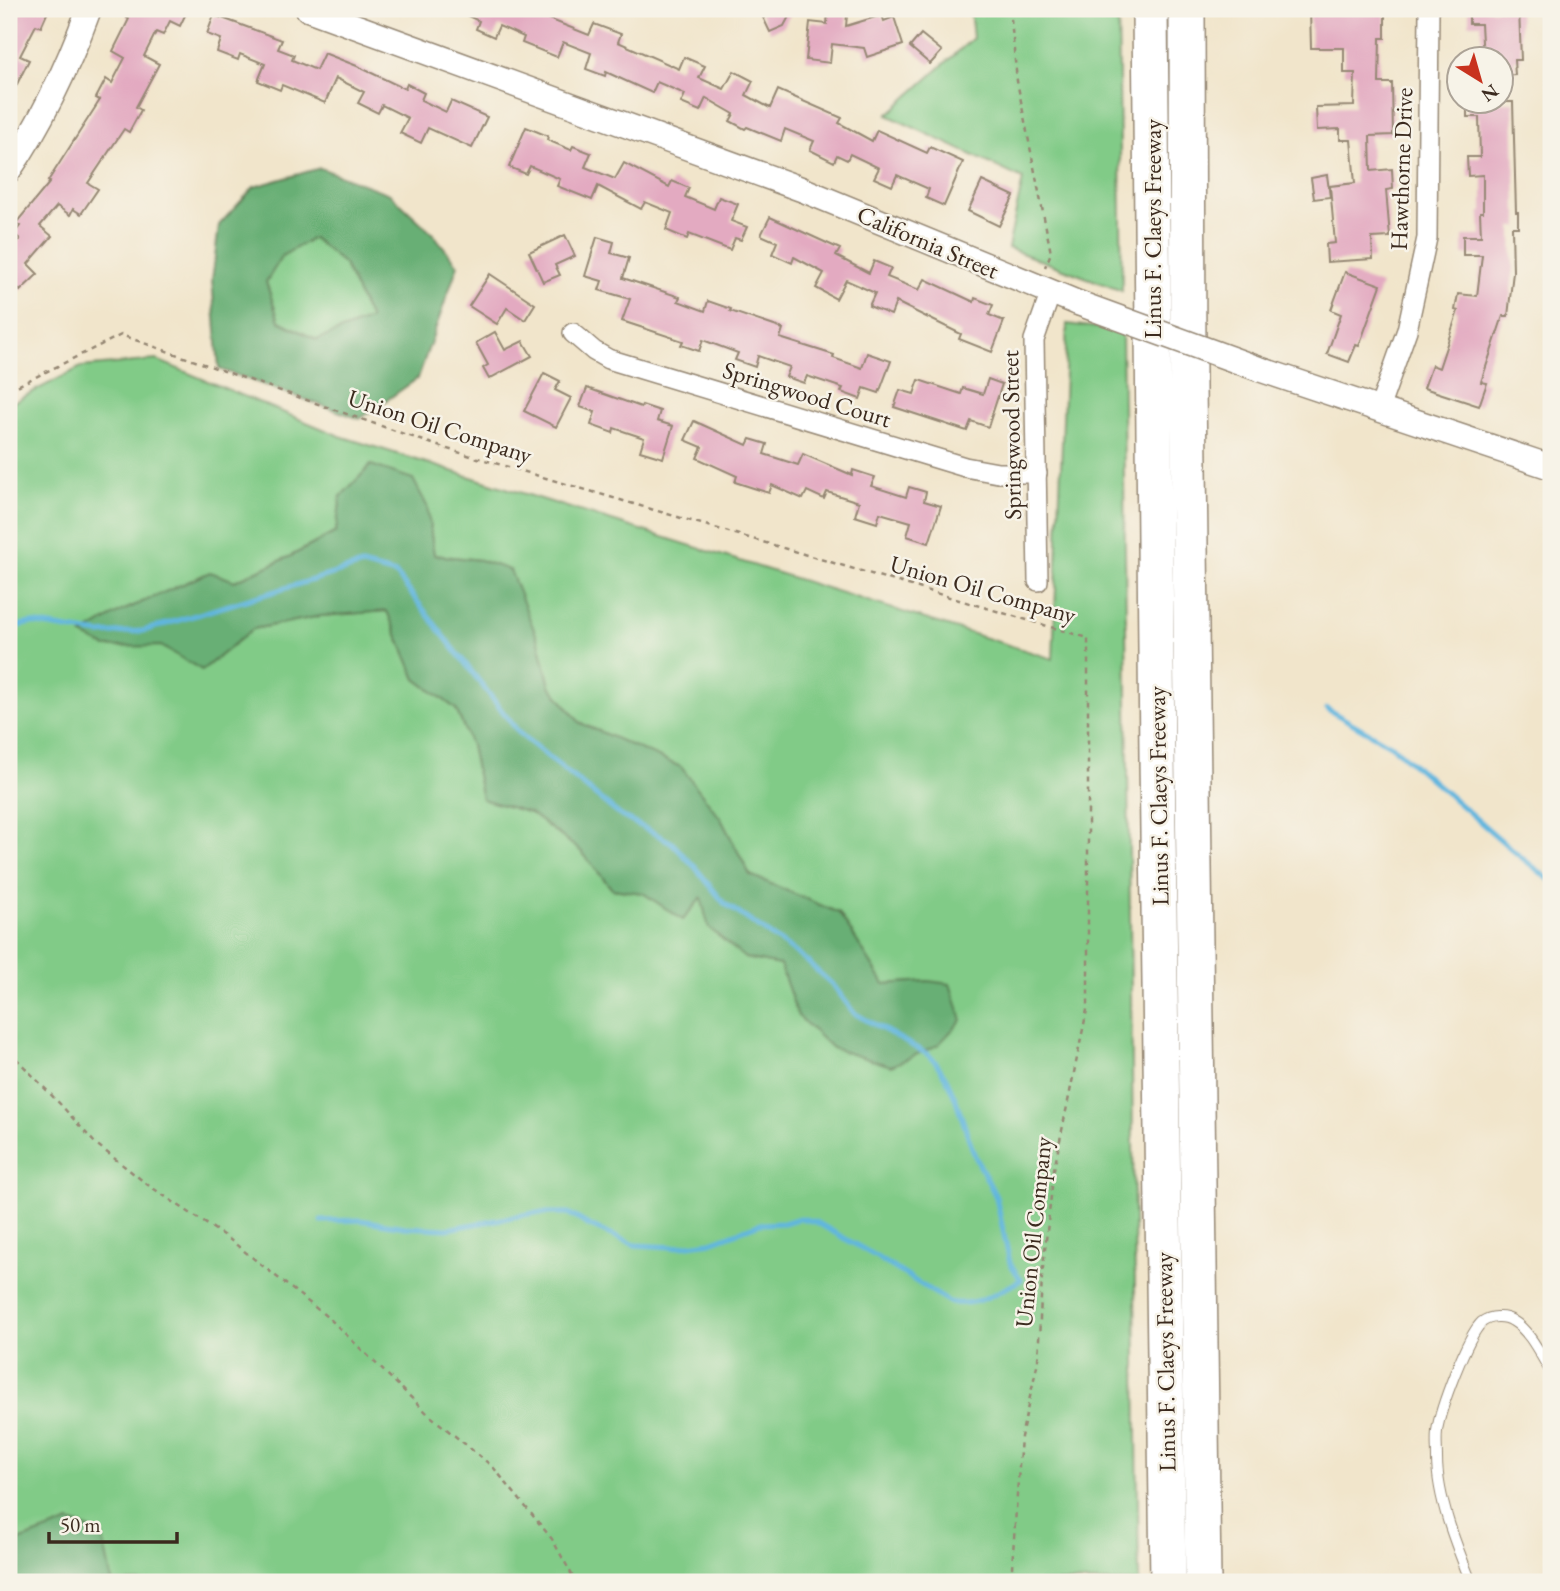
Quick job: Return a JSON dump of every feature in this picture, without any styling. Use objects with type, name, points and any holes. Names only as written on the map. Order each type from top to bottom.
[{"type":"highway","name":"Linus F. Claeys Freeway","points":[[1150,9],[1168,1582]]},
{"type":"highway","name":"Linus F. Claeys Freeway","points":[[1186,9],[1188,394],[1203,1582]]},
{"type":"street","points":[[9,170],[52,100],[89,9]]},
{"type":"street","name":"California Street","points":[[308,9],[801,189],[1078,303],[1259,369],[1551,467]]},
{"type":"street","name":"Hawthorne Drive","points":[[1379,409],[1407,330],[1427,238],[1429,9]]},
{"type":"street","name":"Springwood Street","points":[[1038,581],[1034,340],[1044,289]]},
{"type":"street","name":"Springwood Court","points":[[573,333],[608,359],[965,467],[998,473],[1037,473]]},
{"type":"lane","points":[[1471,1582],[1456,1543],[1437,1462],[1437,1429],[1457,1368],[1482,1323],[1491,1317],[1501,1317],[1512,1320],[1526,1333],[1551,1372]]},
{"type":"path","points":[[1010,9],[1017,81],[1051,253],[1044,289]]},
{"type":"path","name":"Union Oil Company","points":[[9,390],[121,335],[444,448],[1088,638],[1088,1006],[1054,1169],[1042,1276],[1038,1361],[1021,1437],[1011,1582]]},
{"type":"path","points":[[9,1051],[94,1143],[148,1185],[229,1240],[331,1320],[428,1414],[493,1467],[552,1539],[576,1582]]},
{"type":"green space","points":[[970,9],[1118,9],[1122,291],[1008,248],[1023,179],[887,115],[973,38]]},
{"type":"green space","points":[[320,168],[390,194],[434,235],[458,265],[418,378],[360,419],[219,369],[212,280],[219,225],[254,187]],"holes":[[[313,238],[344,264],[370,319],[317,340],[279,321],[266,282],[282,256]]]},
{"type":"green space","points":[[313,238],[344,264],[370,319],[317,340],[279,321],[266,282],[282,256]]},
{"type":"green space","points":[[1067,324],[1122,331],[1139,1582],[112,1582],[101,1533],[70,1522],[19,1541],[9,1541],[9,404],[81,367],[157,360],[340,436],[1053,659]],"holes":[[[341,496],[427,506],[434,555],[480,560],[539,642],[550,686],[580,723],[681,767],[721,819],[750,875],[839,913],[884,984],[928,981],[798,1016],[780,965],[745,958],[710,928],[701,897],[683,920],[643,893],[612,889],[582,852],[530,813],[482,799],[471,745],[456,709],[416,679],[387,611],[321,616],[253,629],[202,670],[161,646],[83,635],[120,612],[210,572],[234,581],[291,556],[336,532]]]},
{"type":"green space","points":[[371,465],[413,479],[427,506],[434,555],[480,560],[510,570],[539,642],[550,686],[580,723],[681,767],[721,819],[750,875],[839,913],[884,984],[928,981],[950,984],[962,1020],[938,1045],[891,1066],[832,1048],[798,1016],[780,965],[745,958],[709,928],[701,898],[683,920],[643,893],[612,889],[582,852],[530,813],[482,799],[471,745],[456,709],[416,679],[387,611],[321,616],[253,629],[202,670],[161,646],[106,647],[82,635],[120,612],[210,572],[235,581],[336,532],[341,496]]},
{"type":"green space","points":[[70,1522],[102,1534],[112,1582],[9,1582],[9,1541],[19,1541]]},
{"type":"building","points":[[9,9],[49,9],[41,27],[36,25],[20,56],[29,60],[9,100]]},
{"type":"building","points":[[132,9],[188,9],[180,26],[170,21],[163,35],[156,32],[144,56],[159,64],[136,107],[141,110],[129,132],[124,129],[88,183],[98,189],[81,214],[73,209],[70,215],[57,206],[40,226],[52,236],[28,264],[38,274],[20,291],[9,279],[9,249],[20,239],[14,234],[20,226],[16,223],[50,182],[48,181],[100,100],[96,98],[106,79],[112,83],[125,58],[113,51]]},
{"type":"building","points":[[453,9],[524,9],[589,35],[594,24],[621,34],[618,42],[679,69],[684,57],[705,66],[699,78],[724,89],[734,71],[753,81],[746,95],[770,108],[778,90],[842,118],[839,123],[872,141],[877,130],[927,153],[930,147],[963,162],[944,206],[926,198],[929,189],[897,175],[892,186],[874,178],[879,168],[850,154],[847,160],[837,155],[834,162],[810,150],[814,141],[785,129],[781,141],[747,127],[745,129],[730,121],[734,114],[706,98],[700,111],[681,103],[685,94],[657,82],[652,93],[606,72],[605,76],[586,69],[591,53],[563,42],[557,57],[522,43],[524,37],[499,26],[494,37],[476,29],[479,21]]},
{"type":"building","points":[[759,9],[793,9],[784,26],[770,32]]},
{"type":"building","points":[[1310,9],[1385,9],[1385,38],[1380,38],[1379,83],[1392,83],[1393,135],[1370,136],[1371,171],[1392,169],[1393,189],[1386,190],[1390,237],[1372,238],[1373,259],[1327,262],[1326,244],[1335,243],[1330,186],[1355,183],[1351,140],[1340,140],[1340,129],[1317,130],[1316,107],[1354,106],[1355,73],[1344,73],[1344,48],[1311,48]]},
{"type":"building","points":[[1469,9],[1519,9],[1521,60],[1514,60],[1514,46],[1482,46],[1481,24],[1469,24]]},
{"type":"building","points":[[828,13],[847,15],[846,26],[882,15],[884,21],[894,17],[903,45],[867,57],[864,48],[832,44],[830,63],[806,60],[810,22],[827,24]]},
{"type":"building","points":[[214,15],[282,40],[278,49],[294,55],[292,60],[316,70],[324,53],[405,89],[407,84],[424,93],[421,100],[446,112],[451,101],[487,117],[472,148],[428,128],[421,143],[400,133],[408,118],[382,105],[378,113],[358,103],[364,92],[336,78],[325,103],[282,85],[280,90],[258,81],[265,64],[240,54],[238,60],[217,52],[221,39],[207,34]]},
{"type":"building","points":[[921,34],[942,51],[930,64],[910,47]]},
{"type":"building","points":[[1513,116],[1518,212],[1518,227],[1512,227],[1513,272],[1508,316],[1503,316],[1481,382],[1487,383],[1479,406],[1424,388],[1432,365],[1439,368],[1458,311],[1455,310],[1458,294],[1477,296],[1482,255],[1463,255],[1463,236],[1481,236],[1483,175],[1468,176],[1467,157],[1480,157],[1479,117],[1467,117]]},
{"type":"building","points":[[526,127],[571,150],[573,146],[591,153],[585,167],[615,179],[624,163],[669,187],[672,181],[689,188],[685,197],[714,209],[719,197],[738,204],[731,221],[747,227],[741,240],[735,238],[730,250],[689,234],[687,239],[666,230],[672,213],[645,202],[641,209],[598,186],[592,200],[557,186],[560,179],[530,166],[526,174],[509,167]]},
{"type":"building","points":[[1327,175],[1330,197],[1314,199],[1311,178]]},
{"type":"building","points":[[982,181],[1014,196],[999,226],[968,211]]},
{"type":"building","points":[[770,217],[840,249],[836,256],[869,273],[874,261],[891,268],[887,277],[919,290],[925,279],[974,302],[975,298],[993,305],[989,315],[1004,321],[992,352],[959,339],[961,334],[896,302],[891,315],[869,306],[875,293],[846,280],[836,299],[816,288],[824,273],[794,257],[792,263],[772,254],[777,242],[761,235]]},
{"type":"building","points":[[565,235],[575,256],[555,265],[560,275],[543,282],[529,252]]},
{"type":"building","points":[[597,237],[614,242],[611,253],[629,258],[623,278],[680,297],[678,301],[705,311],[708,301],[731,309],[730,311],[783,329],[780,338],[834,355],[833,358],[862,368],[867,353],[891,361],[879,393],[864,388],[860,399],[841,392],[843,388],[807,376],[804,383],[786,377],[790,367],[758,356],[755,367],[735,360],[738,353],[703,340],[699,351],[681,345],[683,341],[622,321],[630,299],[599,290],[602,281],[585,276]]},
{"type":"building","points":[[1345,272],[1381,285],[1359,346],[1356,345],[1349,362],[1327,354],[1341,314],[1331,310]]},
{"type":"building","points":[[490,274],[535,304],[525,320],[507,308],[497,324],[469,306]]},
{"type":"building","points":[[495,332],[505,350],[523,341],[532,356],[489,379],[483,368],[488,365],[476,343]]},
{"type":"building","points":[[544,373],[560,381],[555,390],[571,398],[556,427],[524,411]]},
{"type":"building","points":[[988,379],[1002,384],[988,427],[971,421],[967,431],[894,407],[900,390],[914,394],[919,380],[961,394],[963,388],[983,394]]},
{"type":"building","points":[[587,388],[660,411],[657,421],[673,426],[663,458],[640,451],[644,438],[614,428],[613,433],[591,425],[595,412],[580,407]]},
{"type":"building","points":[[694,421],[747,445],[750,439],[767,444],[764,454],[798,465],[803,454],[852,475],[853,470],[875,477],[871,486],[906,497],[909,487],[926,492],[924,501],[941,506],[929,543],[907,536],[911,522],[880,513],[877,523],[855,516],[859,502],[827,492],[824,499],[807,491],[803,499],[772,485],[769,493],[735,482],[737,476],[697,458],[702,447],[685,440]]},
{"type":"waterway","points":[[9,628],[31,623],[100,634],[143,631],[362,565],[396,574],[520,734],[621,816],[671,842],[724,903],[802,957],[834,986],[854,1013],[935,1061],[956,1100],[974,1154],[996,1197],[1010,1263],[1021,1280],[977,1301],[949,1302],[816,1222],[800,1218],[784,1223],[760,1224],[711,1242],[674,1247],[635,1245],[590,1226],[568,1213],[534,1213],[447,1229],[405,1227],[360,1220],[321,1221]]},
{"type":"waterway","points":[[1327,709],[1392,746],[1551,881]]}]
